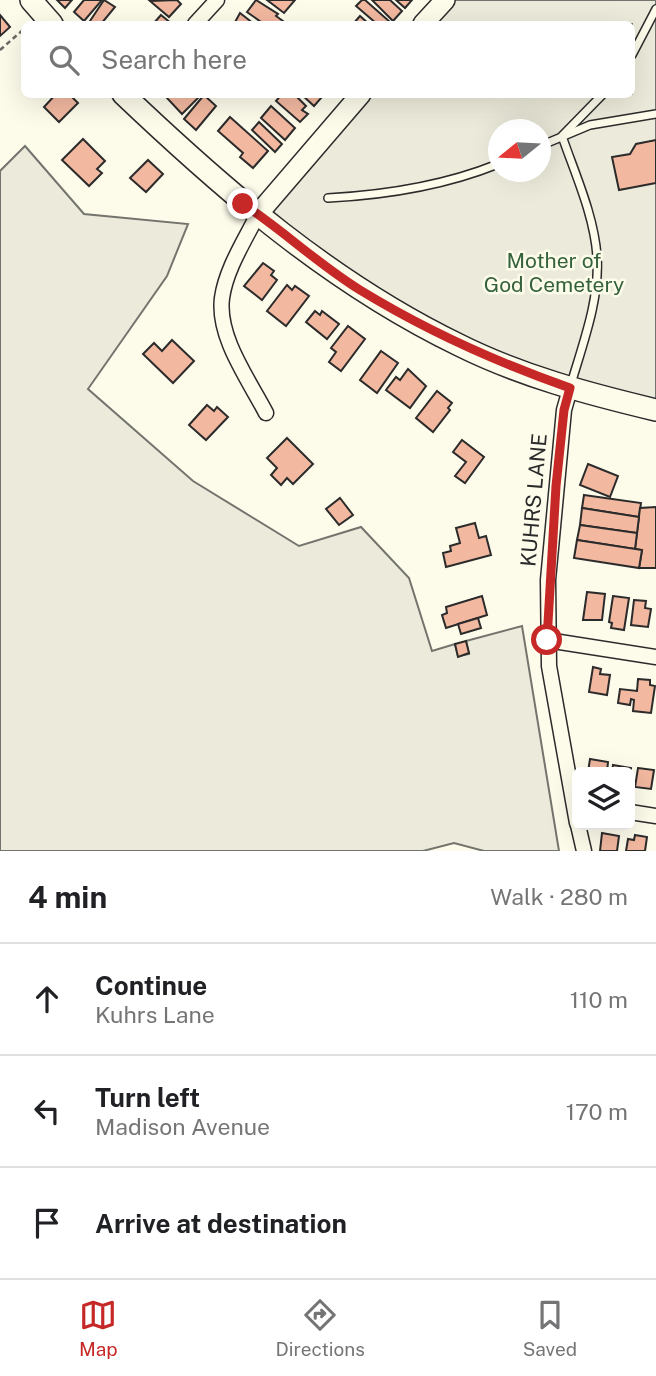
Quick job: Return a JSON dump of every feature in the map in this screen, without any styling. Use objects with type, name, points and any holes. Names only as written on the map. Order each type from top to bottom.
[{"type":"main road","points":[[31,0],[49,21]]},
{"type":"main road","points":[[130,98],[222,186],[298,248],[360,290],[459,346],[570,388],[656,410]]},
{"type":"street","points":[[198,21],[217,0]]},
{"type":"street","points":[[426,21],[445,0]]},
{"type":"street","points":[[266,413],[233,348],[223,321],[222,299],[232,268],[258,214],[358,98]]},
{"type":"street","name":"KUHRS LANE","points":[[570,388],[564,410],[556,486],[547,640],[572,786]]},
{"type":"street","points":[[547,640],[656,657]]},
{"type":"street","points":[[635,813],[656,816]]},
{"type":"street","name":"KUHRS LANE","points":[[579,830],[584,851]]},
{"type":"lane","points":[[635,49],[656,9]]},
{"type":"lane","points":[[562,136],[599,98]]},
{"type":"lane","points":[[551,141],[590,125],[656,114]]},
{"type":"lane","points":[[562,136],[591,223],[597,256],[591,316],[570,388]]},
{"type":"lane","points":[[328,198],[358,196],[447,180],[488,167]]},
{"type":"path","points":[[0,50],[21,32]]},
{"type":"green space","name":"Mother of God Cemetery","points":[[445,0],[656,0],[656,410],[459,346],[258,214],[358,98],[635,98],[635,21],[426,21]]},
{"type":"green space","points":[[25,146],[84,214],[188,224],[167,276],[88,389],[193,481],[299,546],[361,527],[409,578],[432,651],[455,644],[458,656],[469,654],[466,641],[522,626],[559,851],[484,851],[454,843],[423,851],[0,851],[0,171]]},
{"type":"building","points":[[57,0],[72,0],[65,8]]},
{"type":"building","points":[[84,0],[102,0],[84,21],[74,12]]},
{"type":"building","points":[[104,0],[115,7],[103,21],[90,21]]},
{"type":"building","points":[[177,0],[181,4],[169,17],[150,1]]},
{"type":"building","points":[[256,0],[278,14],[276,16],[283,21],[260,21],[247,12]]},
{"type":"building","points":[[267,0],[295,0],[284,13]]},
{"type":"building","points":[[365,0],[389,21],[374,21],[356,6]]},
{"type":"building","points":[[372,0],[390,0],[402,11],[393,21]]},
{"type":"building","points":[[396,0],[412,0],[405,8]]},
{"type":"building","points":[[240,13],[250,21],[236,21]]},
{"type":"building","points":[[0,15],[10,27],[0,36]]},
{"type":"building","points":[[161,15],[168,21],[156,21]]},
{"type":"building","points":[[52,98],[73,98],[78,103],[59,122],[44,107]]},
{"type":"building","points":[[167,98],[198,98],[182,114]]},
{"type":"building","points":[[202,98],[207,98],[216,106],[196,130],[184,119]]},
{"type":"building","points":[[279,98],[298,98],[306,106],[302,110],[308,114],[300,122],[276,101]]},
{"type":"building","points":[[305,98],[321,98],[314,106]]},
{"type":"building","points":[[271,106],[295,128],[285,140],[261,118]]},
{"type":"building","points":[[230,117],[268,151],[253,168],[240,157],[243,153],[218,131]]},
{"type":"building","points":[[259,122],[282,144],[275,152],[252,130]]},
{"type":"building","points":[[83,139],[105,161],[97,169],[102,173],[89,186],[62,160]]},
{"type":"building","points":[[656,140],[656,183],[619,190],[612,157],[630,154],[636,144]]},
{"type":"building","points":[[148,160],[163,174],[146,192],[130,178]]},
{"type":"building","points":[[263,263],[274,271],[271,275],[277,280],[262,300],[244,286]]},
{"type":"building","points":[[287,285],[292,290],[295,286],[309,296],[286,326],[267,311]]},
{"type":"building","points":[[315,311],[320,315],[322,311],[339,324],[327,339],[306,322]]},
{"type":"building","points":[[348,326],[365,339],[341,371],[329,362],[336,352],[331,348]]},
{"type":"building","points":[[172,340],[194,361],[173,383],[143,354],[154,343],[162,351]]},
{"type":"building","points":[[381,351],[398,363],[377,393],[360,380]]},
{"type":"building","points":[[408,369],[426,386],[410,408],[386,390],[396,377],[400,380]]},
{"type":"building","points":[[437,391],[452,403],[448,408],[450,410],[433,432],[416,418]]},
{"type":"building","points":[[207,405],[214,411],[217,407],[228,417],[206,440],[189,425]]},
{"type":"building","points":[[287,438],[313,464],[293,484],[287,478],[281,485],[271,475],[277,468],[267,458]]},
{"type":"building","points":[[462,440],[484,457],[465,483],[455,476],[466,462],[453,452]]},
{"type":"building","points":[[588,464],[618,476],[610,497],[580,485]]},
{"type":"building","points":[[584,495],[641,503],[639,517],[582,508]]},
{"type":"building","points":[[340,498],[353,515],[339,525],[326,509]]},
{"type":"building","points":[[656,507],[656,568],[639,568],[642,550],[635,549],[640,508]]},
{"type":"building","points":[[582,508],[639,517],[637,533],[580,525]]},
{"type":"building","points":[[475,523],[479,538],[486,536],[491,555],[446,567],[443,553],[451,551],[450,546],[460,543],[456,528]]},
{"type":"building","points":[[580,525],[637,533],[635,549],[577,540]]},
{"type":"building","points":[[577,540],[642,550],[639,568],[574,558]]},
{"type":"building","points":[[587,592],[605,594],[602,620],[583,620]]},
{"type":"building","points":[[482,596],[487,615],[446,628],[442,615],[447,613],[446,607]]},
{"type":"building","points":[[613,596],[629,598],[624,630],[611,628],[612,623],[609,622]]},
{"type":"building","points":[[634,600],[646,601],[645,608],[651,609],[648,627],[631,625]]},
{"type":"building","points":[[478,618],[481,628],[461,634],[458,624]]},
{"type":"building","points":[[466,641],[469,653],[458,657],[455,644]]},
{"type":"building","points":[[593,667],[601,669],[600,674],[610,675],[607,695],[589,692]]},
{"type":"building","points":[[638,679],[650,680],[650,685],[655,686],[651,713],[633,711],[634,700],[631,699],[630,705],[618,703],[620,689],[637,691]]},
{"type":"building","points":[[590,759],[608,762],[608,767],[589,767]]},
{"type":"building","points":[[638,768],[654,770],[651,789],[635,787]]},
{"type":"building","points":[[602,833],[619,836],[617,851],[600,851]]},
{"type":"building","points":[[635,835],[647,837],[645,851],[626,851],[628,839],[634,840]]},
{"type":"route","points":[[243,204],[298,248],[360,290],[416,322],[459,346],[570,388],[564,410],[556,486],[548,580],[547,640]]}]
